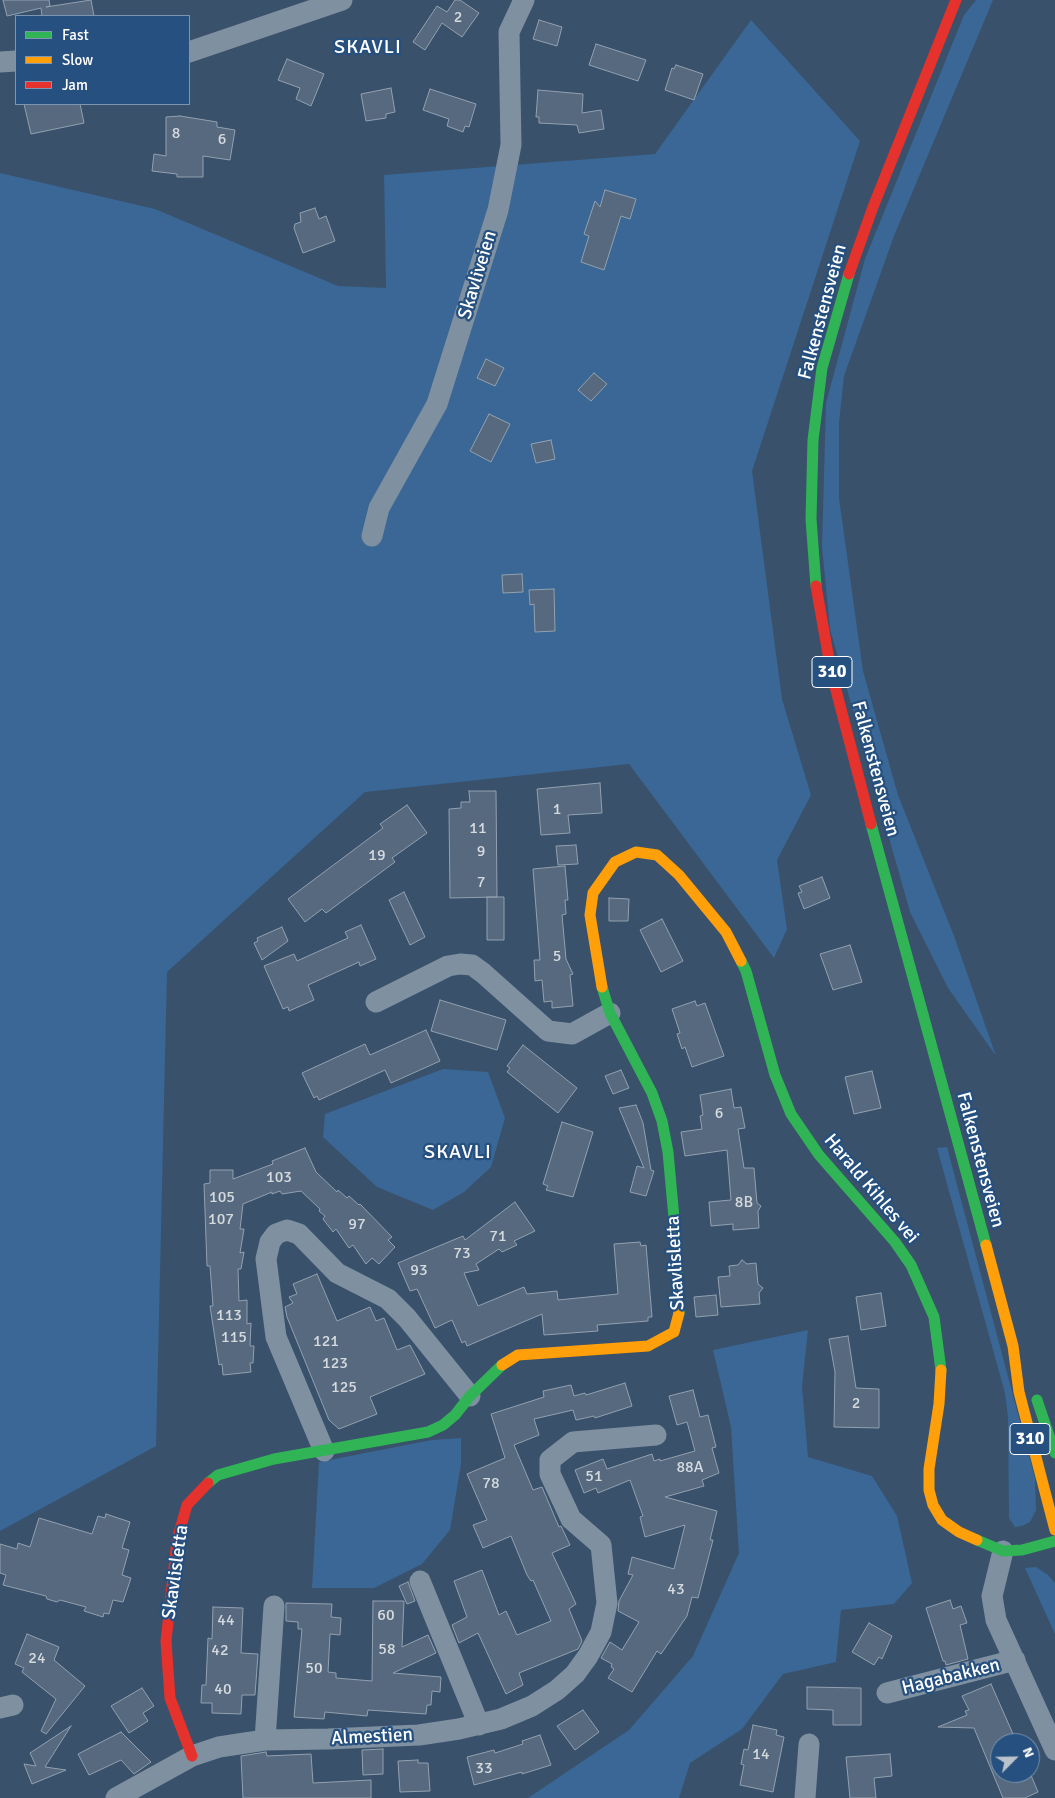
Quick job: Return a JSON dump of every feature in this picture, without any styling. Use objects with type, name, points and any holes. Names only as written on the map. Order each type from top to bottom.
[{"type":"street","points":[[190,52],[342,0]]},
{"type":"street","name":"Skavliveien","points":[[372,536],[379,508],[437,404],[498,210],[511,145],[509,32],[524,0]]},
{"type":"street","name":"Falkenstensveien","points":[[956,0],[873,207],[845,287],[822,368],[813,440],[811,519],[817,597],[831,670],[860,786],[1013,1346],[1045,1422],[1055,1453]]},
{"type":"street","points":[[0,62],[15,61]]},
{"type":"street","name":"Skavlisletta","points":[[192,1756],[170,1698],[166,1672],[166,1641],[177,1540],[187,1505],[203,1487],[218,1475],[274,1459],[428,1432],[443,1425],[455,1415],[470,1396],[506,1362],[518,1355],[648,1346],[662,1341],[674,1332],[679,1317],[674,1218],[668,1152],[662,1121],[652,1093],[610,1013],[599,978],[590,915],[594,893],[615,862],[636,852],[655,854]]},
{"type":"street","name":"Harald Kihles vei","points":[[655,854],[678,875],[715,917],[740,954],[754,992],[775,1075],[795,1121],[819,1155],[895,1242],[911,1265],[923,1290],[934,1317],[941,1372],[939,1404],[928,1469],[929,1490],[933,1506],[942,1520],[959,1532],[1003,1551],[1022,1550],[1055,1541]]},
{"type":"street","points":[[376,1002],[448,966],[460,964],[472,966],[483,973],[548,1031],[572,1034],[610,1013]]},
{"type":"street","points":[[324,1451],[276,1337],[266,1259],[270,1242],[276,1234],[287,1230],[298,1234],[337,1272],[388,1299],[407,1318],[470,1396]]},
{"type":"street","name":"Falkenstensveien","points":[[1013,1346],[1019,1392],[1055,1530]]},
{"type":"street","name":"Almestien","points":[[116,1798],[192,1756],[219,1746],[265,1740],[328,1740],[419,1735],[479,1725],[501,1719],[532,1706],[557,1690],[574,1674],[588,1656],[601,1632],[607,1603],[601,1545],[572,1519],[550,1474],[550,1460],[573,1442],[656,1435]]},
{"type":"street","name":"Hagabakken","points":[[1003,1551],[992,1596],[996,1620],[1055,1750]]},
{"type":"street","points":[[420,1581],[479,1725]]},
{"type":"street","points":[[265,1740],[274,1606]]},
{"type":"street","name":"Hagabakken","points":[[887,1693],[1015,1660]]},
{"type":"street","points":[[805,1798],[809,1744]]},
{"type":"shaded area","points":[[976,0],[993,0],[894,236],[844,376],[839,423],[839,498],[863,671],[898,795],[954,936],[996,1056],[948,988],[910,912],[830,629],[822,547],[826,403],[865,259],[964,15]]},
{"type":"shaded area","points":[[751,20],[860,141],[752,471],[782,699],[811,795],[777,860],[787,929],[774,958],[629,764],[365,792],[167,972],[156,1446],[0,1531],[0,173],[155,209],[338,286],[386,288],[384,175],[655,154]]},
{"type":"shaded area","points":[[443,1069],[488,1072],[505,1118],[491,1167],[464,1192],[433,1210],[377,1187],[323,1137],[325,1114]]},
{"type":"shaded area","points":[[947,1147],[1035,1478],[1036,1510],[1030,1522],[1022,1526],[1015,1527],[1009,1518],[1008,1417],[1005,1393],[937,1148]]},
{"type":"shaded area","points":[[808,1330],[802,1386],[808,1457],[872,1476],[897,1516],[912,1583],[894,1604],[841,1610],[836,1662],[783,1674],[742,1729],[690,1763],[679,1798],[528,1798],[629,1730],[693,1656],[739,1553],[731,1427],[713,1350]]},
{"type":"shaded area","points":[[461,1438],[461,1464],[450,1530],[422,1564],[374,1588],[312,1588],[319,1462],[432,1440]]},
{"type":"shaded area","points":[[1036,1567],[1048,1575],[1055,1583],[1055,1634],[1025,1568]]},
{"type":"building","points":[[3,0],[49,0],[50,6],[46,7],[91,0],[94,15],[42,15],[41,8],[7,16]]},
{"type":"building","points":[[455,0],[460,0],[479,13],[462,37],[442,23],[425,50],[413,42],[437,6],[447,12]]},
{"type":"building","points":[[539,20],[562,27],[557,46],[533,39]]},
{"type":"building","points":[[596,44],[646,60],[638,81],[589,65]]},
{"type":"building","points":[[287,59],[324,74],[311,106],[296,99],[300,88],[278,80]]},
{"type":"building","points":[[676,65],[703,74],[694,100],[665,90],[672,68],[674,69]]},
{"type":"building","points":[[391,88],[395,112],[386,114],[386,118],[366,121],[361,94]]},
{"type":"building","points":[[430,89],[476,104],[469,127],[465,126],[463,132],[447,126],[449,119],[423,110]]},
{"type":"building","points":[[538,90],[583,94],[582,113],[601,110],[604,129],[579,133],[577,125],[539,123],[539,117],[536,117]]},
{"type":"building","points":[[24,105],[80,105],[84,123],[31,134]]},
{"type":"building","points":[[180,116],[217,122],[217,127],[235,130],[230,160],[203,156],[203,177],[177,177],[177,174],[152,171],[154,154],[166,156],[166,117]]},
{"type":"building","points":[[605,190],[636,199],[630,219],[621,216],[604,270],[581,262],[589,236],[584,234],[595,201],[600,207]]},
{"type":"building","points":[[315,208],[319,219],[326,216],[335,241],[303,253],[294,228],[295,224],[301,222],[300,213]]},
{"type":"building","points":[[486,359],[504,368],[495,386],[477,378]]},
{"type":"building","points":[[594,373],[607,384],[591,401],[578,390]]},
{"type":"building","points":[[489,414],[510,424],[491,462],[470,451]]},
{"type":"building","points":[[551,440],[555,459],[536,463],[531,444]]},
{"type":"building","points":[[522,574],[523,592],[503,593],[502,575]]},
{"type":"building","points":[[554,589],[555,631],[535,632],[534,604],[530,605],[529,590]]},
{"type":"building","points":[[600,783],[602,813],[568,815],[570,833],[541,835],[537,789]]},
{"type":"building","points":[[469,791],[496,791],[497,897],[450,898],[449,809],[461,808],[461,802],[470,802]]},
{"type":"building","points":[[407,805],[427,833],[392,858],[395,862],[326,913],[322,909],[305,922],[288,899],[383,828],[380,824]]},
{"type":"building","points":[[576,845],[578,864],[558,865],[556,846]]},
{"type":"building","points":[[565,866],[568,900],[565,900],[566,914],[562,915],[566,959],[573,974],[570,975],[573,1006],[552,1008],[552,1001],[544,1002],[542,980],[535,981],[534,960],[540,960],[533,869]]},
{"type":"building","points":[[822,877],[830,898],[804,909],[798,893],[802,892],[799,886]]},
{"type":"building","points":[[404,892],[425,937],[410,945],[389,900]]},
{"type":"building","points":[[487,897],[504,897],[504,940],[487,940]]},
{"type":"building","points":[[609,898],[629,899],[628,921],[609,921]]},
{"type":"building","points":[[662,919],[683,961],[661,972],[640,930]]},
{"type":"building","points":[[361,925],[376,959],[360,966],[359,962],[308,985],[314,1000],[289,1011],[288,1007],[283,1009],[264,966],[294,954],[297,961],[348,938],[345,932]]},
{"type":"building","points":[[282,927],[288,941],[262,960],[254,943],[258,941],[257,938]]},
{"type":"building","points":[[850,945],[862,982],[833,990],[820,954]]},
{"type":"building","points":[[440,1000],[506,1020],[497,1050],[431,1031]]},
{"type":"building","points":[[695,1001],[697,1006],[705,1003],[724,1056],[692,1067],[685,1047],[682,1049],[677,1034],[680,1033],[672,1009]]},
{"type":"building","points":[[426,1030],[440,1061],[391,1083],[385,1070],[319,1100],[317,1096],[314,1098],[302,1073],[365,1044],[370,1055]]},
{"type":"building","points":[[523,1045],[577,1088],[558,1113],[507,1072],[510,1068],[507,1066]]},
{"type":"building","points":[[621,1070],[629,1088],[613,1094],[605,1076]]},
{"type":"building","points":[[872,1071],[881,1108],[854,1114],[845,1077]]},
{"type":"building","points":[[731,1089],[734,1108],[741,1107],[745,1128],[738,1129],[744,1168],[754,1168],[757,1203],[761,1206],[758,1211],[759,1228],[733,1230],[733,1224],[711,1226],[709,1202],[731,1200],[727,1150],[685,1156],[681,1132],[702,1129],[700,1116],[703,1115],[700,1095]]},
{"type":"building","points":[[636,1105],[643,1123],[651,1170],[654,1171],[646,1196],[630,1192],[637,1166],[644,1168],[619,1108]]},
{"type":"building","points":[[562,1122],[593,1132],[573,1197],[546,1190],[548,1186],[543,1184]]},
{"type":"building","points":[[305,1148],[316,1172],[337,1192],[338,1190],[347,1198],[349,1196],[360,1204],[392,1237],[388,1240],[395,1247],[379,1264],[372,1258],[366,1264],[353,1245],[349,1248],[336,1229],[333,1232],[323,1219],[325,1216],[319,1211],[320,1209],[301,1191],[282,1194],[280,1191],[272,1194],[272,1192],[243,1204],[240,1229],[244,1229],[240,1253],[244,1252],[241,1269],[238,1269],[239,1301],[247,1300],[247,1324],[251,1323],[250,1346],[254,1346],[253,1363],[250,1363],[251,1372],[223,1375],[222,1364],[219,1365],[210,1306],[213,1306],[210,1266],[207,1266],[204,1184],[210,1183],[210,1170],[233,1170],[233,1179],[273,1164],[272,1161]]},
{"type":"building","points":[[515,1202],[535,1231],[514,1241],[517,1245],[502,1252],[499,1249],[476,1264],[479,1270],[464,1273],[478,1306],[524,1287],[527,1294],[557,1291],[558,1300],[618,1294],[614,1244],[640,1242],[641,1246],[646,1245],[652,1317],[648,1317],[648,1321],[597,1325],[598,1331],[544,1335],[542,1314],[467,1346],[465,1341],[462,1343],[452,1320],[435,1328],[417,1289],[410,1291],[398,1263],[463,1236],[465,1240]]},
{"type":"building","points":[[742,1260],[747,1264],[756,1263],[758,1284],[763,1288],[759,1293],[760,1304],[721,1307],[718,1277],[730,1276],[729,1266],[738,1265]]},
{"type":"building","points":[[317,1274],[337,1321],[370,1307],[376,1321],[384,1318],[397,1350],[410,1345],[425,1374],[370,1397],[377,1414],[339,1429],[329,1420],[287,1317],[285,1307],[293,1303],[289,1297],[297,1294],[293,1284]]},
{"type":"building","points":[[881,1293],[886,1326],[861,1330],[856,1297]]},
{"type":"building","points":[[716,1295],[718,1315],[696,1317],[694,1297]]},
{"type":"building","points":[[848,1336],[856,1388],[879,1389],[879,1428],[834,1427],[835,1372],[829,1339]]},
{"type":"building","points":[[625,1383],[632,1406],[595,1418],[594,1416],[576,1420],[573,1410],[534,1419],[539,1435],[514,1445],[533,1490],[542,1487],[559,1527],[561,1526],[570,1545],[552,1553],[576,1604],[569,1609],[582,1641],[578,1649],[519,1673],[523,1685],[506,1694],[478,1633],[459,1643],[452,1625],[467,1617],[454,1581],[482,1570],[499,1615],[506,1611],[517,1635],[551,1621],[533,1580],[531,1581],[527,1575],[511,1536],[483,1548],[473,1525],[487,1520],[467,1474],[505,1458],[491,1414],[544,1397],[543,1391],[571,1385],[574,1396],[585,1393],[586,1395]]},
{"type":"building","points":[[693,1390],[700,1417],[708,1415],[716,1447],[712,1448],[719,1473],[702,1480],[704,1486],[665,1497],[717,1511],[710,1540],[713,1540],[698,1598],[692,1597],[687,1616],[661,1654],[657,1651],[632,1692],[608,1678],[614,1669],[611,1667],[612,1664],[601,1658],[610,1642],[622,1650],[639,1622],[618,1611],[619,1601],[633,1575],[628,1574],[632,1557],[674,1569],[685,1525],[645,1537],[640,1517],[643,1516],[630,1480],[598,1493],[596,1488],[584,1493],[575,1470],[603,1459],[607,1469],[652,1454],[654,1461],[660,1459],[660,1461],[695,1451],[687,1422],[677,1425],[669,1396]]},
{"type":"building","points":[[106,1514],[130,1522],[122,1548],[129,1550],[122,1575],[131,1578],[123,1602],[113,1600],[109,1614],[104,1613],[103,1617],[84,1611],[86,1607],[60,1600],[57,1602],[47,1599],[46,1596],[3,1585],[6,1575],[0,1573],[0,1544],[17,1549],[18,1543],[30,1547],[39,1518],[92,1534],[98,1516],[105,1518]]},
{"type":"building","points":[[408,1582],[415,1601],[407,1604],[399,1586]]},
{"type":"building","points":[[950,1600],[953,1609],[961,1606],[967,1623],[960,1625],[968,1659],[946,1665],[945,1661],[943,1661],[926,1608]]},
{"type":"building","points":[[373,1601],[404,1601],[402,1647],[428,1635],[436,1653],[393,1673],[441,1677],[440,1692],[432,1691],[431,1705],[427,1705],[426,1714],[368,1710],[367,1716],[325,1712],[324,1719],[294,1717],[302,1629],[298,1629],[298,1622],[286,1621],[286,1603],[332,1604],[331,1617],[341,1618],[340,1635],[330,1634],[328,1672],[336,1673],[336,1678],[372,1681]]},
{"type":"building","points":[[213,1607],[243,1608],[241,1653],[258,1654],[255,1695],[242,1695],[241,1714],[212,1713],[212,1703],[201,1703],[202,1685],[206,1685],[208,1638],[212,1639]]},
{"type":"building","points":[[869,1623],[892,1636],[882,1659],[879,1657],[874,1665],[852,1652]]},
{"type":"building","points":[[27,1634],[59,1647],[54,1660],[85,1686],[46,1734],[41,1731],[56,1699],[22,1672],[24,1668],[15,1664]]},
{"type":"building","points":[[991,1684],[1013,1733],[990,1733],[990,1767],[974,1728],[938,1727],[967,1715],[965,1711],[969,1710],[962,1696]]},
{"type":"building","points":[[807,1687],[861,1688],[861,1725],[833,1725],[833,1710],[807,1709]]},
{"type":"building","points":[[142,1688],[154,1706],[143,1713],[148,1721],[129,1733],[111,1706]]},
{"type":"building","points":[[583,1710],[599,1732],[575,1750],[557,1726]]},
{"type":"building","points":[[753,1725],[777,1730],[776,1735],[784,1737],[773,1792],[740,1785],[744,1765],[741,1764],[744,1749],[748,1750]]},
{"type":"building","points":[[71,1726],[45,1767],[66,1770],[32,1784],[24,1764],[36,1766],[30,1753]]},
{"type":"building","points":[[121,1732],[151,1762],[134,1774],[121,1760],[89,1775],[78,1754]]},
{"type":"building","points":[[540,1735],[551,1765],[474,1785],[467,1757],[494,1750],[495,1753],[523,1744],[522,1741]]},
{"type":"building","points":[[383,1749],[383,1774],[363,1775],[362,1750]]},
{"type":"building","points":[[266,1752],[267,1756],[311,1754],[313,1783],[371,1780],[371,1798],[243,1798],[241,1756]]},
{"type":"building","points":[[890,1754],[892,1776],[874,1778],[876,1798],[850,1798],[846,1757]]},
{"type":"building","points":[[418,1760],[418,1763],[428,1763],[430,1791],[400,1792],[398,1761]]},
{"type":"building","points":[[997,1783],[1034,1783],[1038,1792],[1025,1798],[1003,1798]]},
{"type":"traffic: fast","points":[[816,586],[811,519],[813,440],[822,368],[849,274]]},
{"type":"traffic: fast","points":[[871,824],[986,1245]]},
{"type":"traffic: fast","points":[[741,961],[746,971],[775,1075],[791,1114],[819,1155],[895,1242],[911,1265],[934,1317],[941,1370]]},
{"type":"traffic: fast","points":[[602,987],[610,1013],[652,1093],[662,1121],[668,1152],[674,1218],[679,1313]]},
{"type":"traffic: fast","points":[[208,1483],[218,1475],[274,1459],[428,1432],[443,1425],[455,1415],[470,1396],[502,1365]]},
{"type":"traffic: fast","points":[[1037,1400],[1055,1453]]},
{"type":"traffic: fast","points":[[977,1540],[1003,1551],[1022,1550],[1055,1541]]},
{"type":"traffic: slow","points":[[602,987],[590,915],[593,893],[615,862],[636,852],[657,855],[679,875],[726,932],[741,961]]},
{"type":"traffic: slow","points":[[986,1245],[1013,1346],[1019,1392],[1055,1530]]},
{"type":"traffic: slow","points":[[502,1365],[518,1355],[648,1346],[674,1332],[679,1313]]},
{"type":"traffic: slow","points":[[941,1370],[939,1404],[929,1469],[929,1490],[933,1505],[942,1520],[959,1532],[977,1540]]},
{"type":"traffic: jam","points":[[849,274],[873,207],[956,0]]},
{"type":"traffic: jam","points":[[816,586],[831,671],[871,824]]},
{"type":"traffic: jam","points":[[192,1756],[170,1698],[166,1641],[177,1540],[187,1505],[208,1483]]},
{"type":"district","name":"SKAVLI","points":[[368,48]]},
{"type":"district","name":"SKAVLI","points":[[458,1153]]}]
